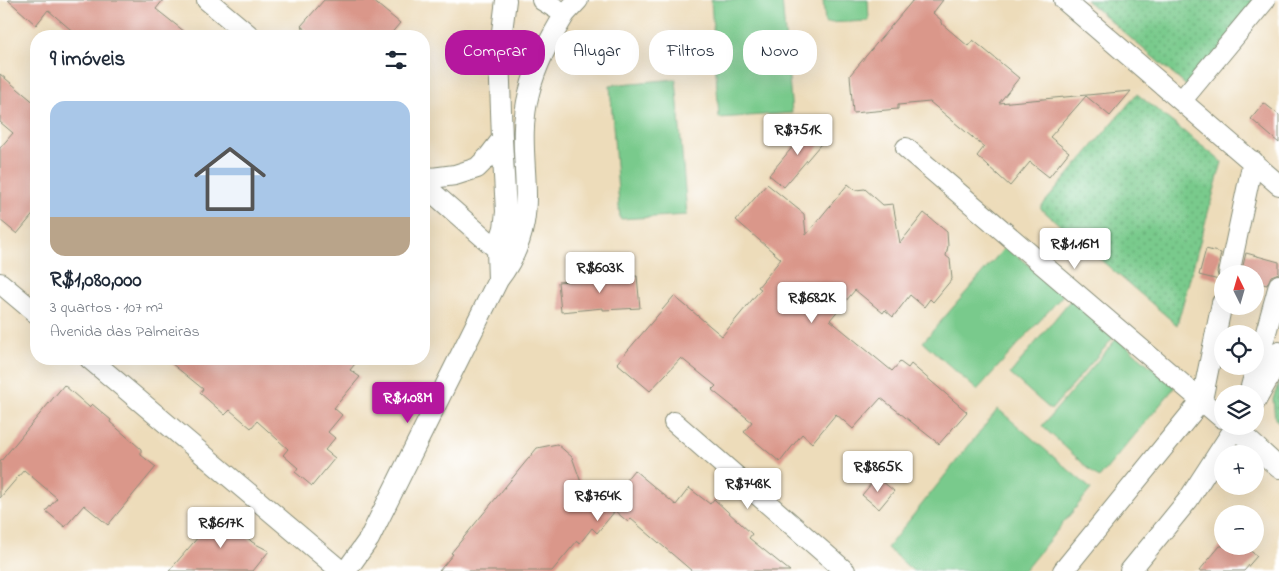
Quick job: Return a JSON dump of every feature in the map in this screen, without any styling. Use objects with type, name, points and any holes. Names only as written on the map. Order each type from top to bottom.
[{"type":"street","points":[[208,0],[243,30]]},
{"type":"street","points":[[346,571],[369,539],[404,471],[498,280],[507,250],[499,55],[506,0]]},
{"type":"street","points":[[507,250],[524,227],[527,199],[523,141],[528,94],[546,46],[572,7],[542,0]]},
{"type":"street","points":[[1064,0],[1279,185]]},
{"type":"street","points":[[1182,100],[1265,0]]},
{"type":"street","points":[[430,180],[455,176],[476,168],[489,156],[502,139]]},
{"type":"street","points":[[906,148],[1214,410]]},
{"type":"street","points":[[1231,265],[1253,161]]},
{"type":"street","points":[[430,183],[507,250]]},
{"type":"street","points":[[0,282],[30,308]]},
{"type":"street","points":[[1252,385],[1279,285]]},
{"type":"street","points":[[1063,571],[1202,400],[1220,315]]},
{"type":"street","points":[[1264,386],[1279,352]]},
{"type":"street","points":[[97,365],[340,571]]},
{"type":"street","points":[[674,422],[845,571]]},
{"type":"street","points":[[1130,571],[1188,500],[1228,435]]},
{"type":"street","points":[[1244,435],[1279,468]]},
{"type":"green space","points":[[711,0],[782,0],[785,30],[743,30],[743,75],[789,75],[792,113],[719,118],[716,75],[733,75],[733,30],[713,30]]},
{"type":"green space","points":[[823,0],[868,0],[869,21],[825,23]]},
{"type":"green space","points":[[1086,0],[1261,0],[1189,88]]},
{"type":"green space","points":[[676,79],[687,215],[620,219],[610,85]]},
{"type":"green space","points":[[1137,94],[1222,162],[1177,325],[1040,208]]},
{"type":"green space","points":[[1006,246],[1063,295],[977,390],[923,342]]},
{"type":"green space","points":[[1072,298],[1114,337],[1051,410],[1010,374]]},
{"type":"green space","points":[[1117,338],[1175,387],[1099,478],[1042,426]]},
{"type":"green space","points":[[1279,382],[1279,422],[1275,419],[1273,399]]},
{"type":"green space","points":[[998,409],[1091,489],[1024,571],[913,571],[887,548]]},
{"type":"building","points":[[8,0],[163,0],[156,9],[182,30],[71,30],[48,10],[36,25]]},
{"type":"building","points":[[324,0],[372,0],[400,23],[394,30],[306,30],[301,26]]},
{"type":"building","points":[[913,0],[943,0],[933,13],[941,20],[941,23],[968,46],[973,40],[1019,78],[999,103],[1131,91],[1110,116],[1086,96],[1050,137],[1069,152],[1049,177],[1030,162],[1010,186],[977,156],[984,147],[930,102],[898,105],[898,109],[853,113],[850,75]]},
{"type":"building","points":[[0,74],[30,99],[30,218],[17,234],[0,220],[0,148],[13,133],[0,122]]},
{"type":"building","points":[[1264,103],[1279,115],[1279,143],[1251,119]]},
{"type":"building","points":[[811,125],[826,138],[784,187],[769,175]]},
{"type":"building","points":[[767,184],[804,214],[806,235],[848,184],[855,190],[865,189],[883,205],[893,204],[900,243],[924,213],[947,232],[948,246],[946,256],[950,259],[952,279],[933,302],[930,299],[924,307],[910,295],[893,317],[885,310],[883,313],[855,290],[830,320],[892,371],[900,362],[908,368],[911,364],[967,412],[939,444],[881,398],[853,429],[836,414],[812,443],[802,434],[780,462],[744,432],[752,422],[712,390],[716,386],[681,358],[650,391],[617,363],[674,296],[722,336],[761,289],[758,287],[781,259],[736,220]]},
{"type":"building","points":[[1206,249],[1221,253],[1218,265],[1214,265],[1214,279],[1199,275]]},
{"type":"building","points":[[1246,253],[1279,262],[1279,273],[1271,276],[1267,285],[1264,284],[1264,265],[1243,265]]},
{"type":"building","points":[[637,276],[640,308],[603,310],[603,308],[561,312],[558,282]]},
{"type":"building","points":[[173,365],[354,365],[350,370],[360,377],[334,408],[342,415],[328,432],[335,438],[325,450],[335,458],[312,486],[295,472],[298,468],[283,455],[288,449],[257,421],[251,428],[230,410],[225,415],[200,393],[203,389]]},
{"type":"building","points":[[64,385],[89,407],[92,404],[111,420],[110,422],[141,449],[141,455],[156,467],[108,525],[84,505],[65,527],[46,511],[57,498],[24,470],[0,498],[0,462]]},
{"type":"building","points":[[557,444],[572,457],[582,485],[606,482],[617,491],[634,470],[676,505],[689,488],[710,504],[714,499],[752,534],[749,538],[790,571],[692,571],[631,519],[628,522],[615,511],[597,533],[592,528],[580,543],[577,541],[552,571],[439,571],[453,554],[451,553],[537,448]]},
{"type":"building","points":[[877,477],[894,491],[879,509],[862,495]]},
{"type":"building","points":[[221,511],[252,542],[269,551],[253,571],[169,571],[205,529],[203,527],[215,512],[218,514]]},
{"type":"building","points":[[1214,553],[1214,555],[1257,556],[1244,571],[1199,571]]}]
